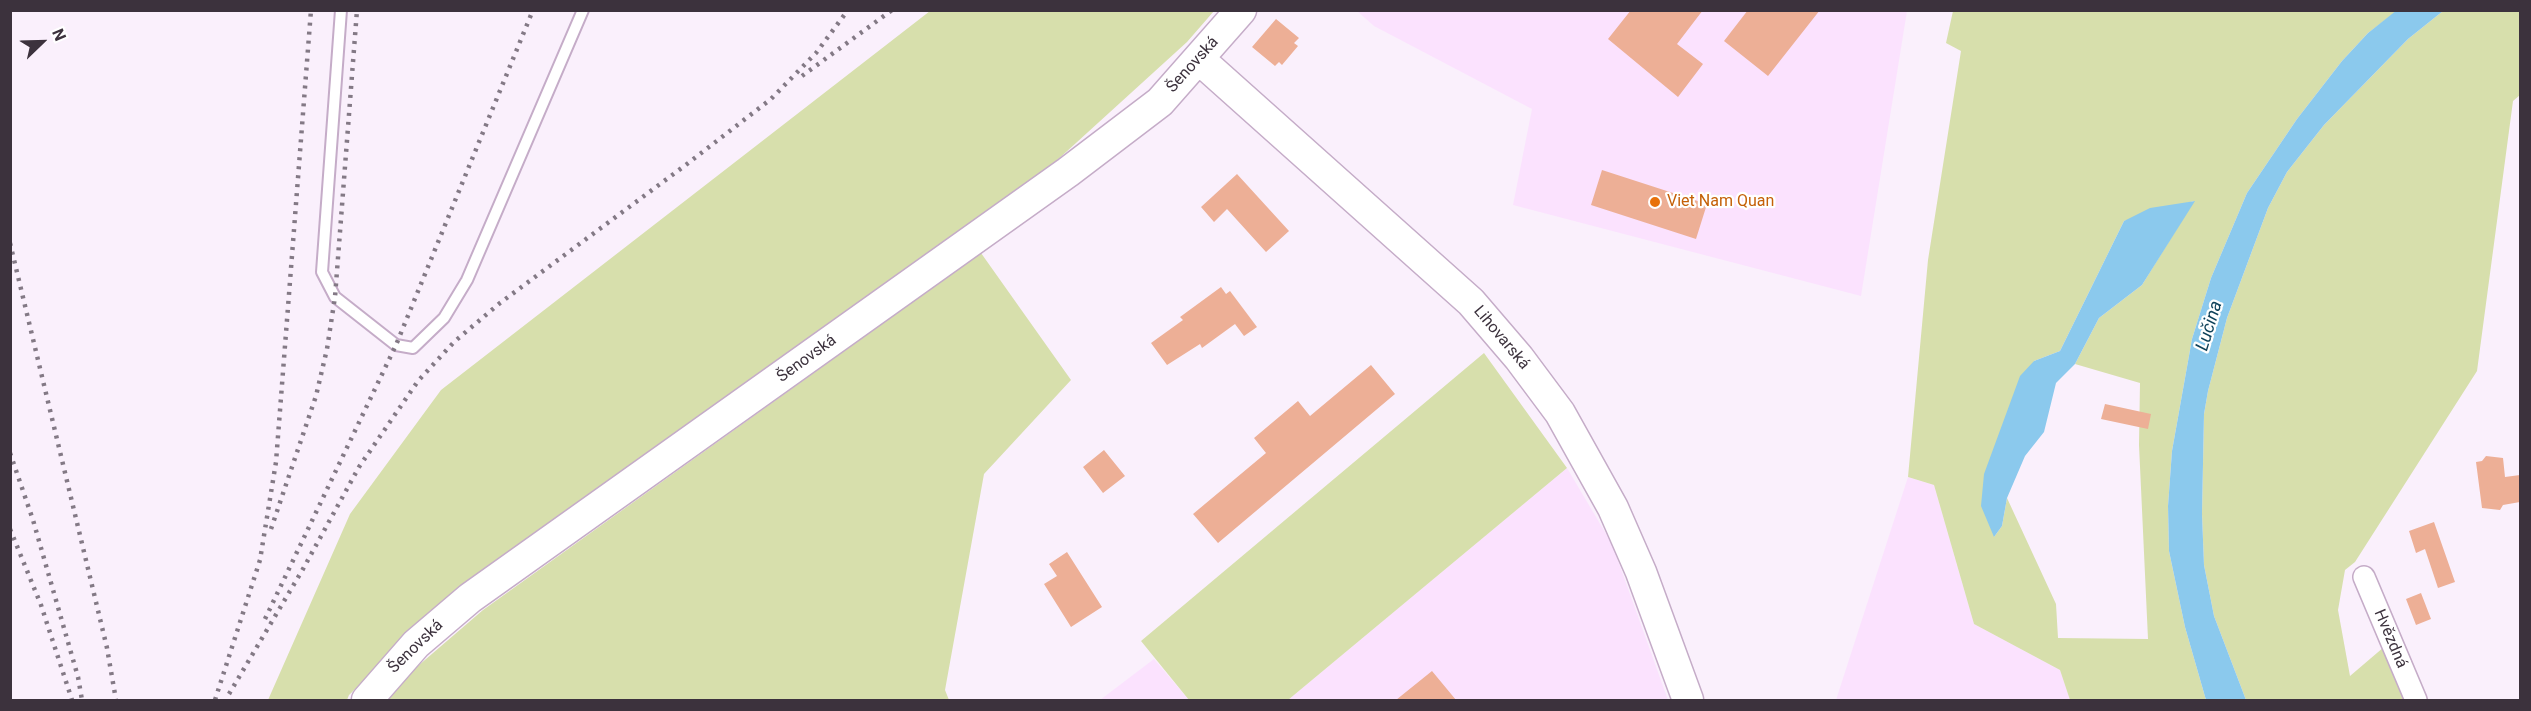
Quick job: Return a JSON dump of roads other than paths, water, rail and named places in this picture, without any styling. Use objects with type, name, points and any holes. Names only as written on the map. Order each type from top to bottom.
[{"type":"street","name":"Šenovská","points":[[367,700],[416,644],[470,598],[1068,172],[1160,102],[1241,10]]},
{"type":"street","name":"Lihovarská","points":[[1199,59],[1463,295],[1519,358],[1560,413],[1613,508],[1641,572],[1688,700]]},
{"type":"street","name":"Hvězdná","points":[[2364,577],[2416,700]]},
{"type":"lane","points":[[341,10],[322,272],[335,297],[396,345],[413,348],[444,318],[467,280],[583,10]]},
{"type":"water","name":"Lučina","points":[[2397,10],[2443,11],[2408,39],[2324,125],[2287,172],[2268,208],[2227,318],[2204,414],[2202,514],[2204,565],[2214,616],[2246,700],[2206,700],[2185,627],[2169,551],[2168,506],[2172,451],[2192,339],[2211,278],[2247,193],[2297,119],[2342,61],[2368,33]]},
{"type":"water","points":[[2195,201],[2142,285],[2099,318],[2075,364],[2056,383],[2044,432],[2025,456],[2007,498],[2002,526],[1994,537],[1981,506],[1984,474],[2020,376],[2034,361],[2060,351],[2124,221],[2150,208]]},
{"type":"railway","points":[[215,700],[260,560],[276,462],[311,10]]},
{"type":"railway","points":[[271,529],[316,396],[327,349],[335,297],[357,10]]},
{"type":"railway","points":[[265,619],[396,345],[533,10]]},
{"type":"railway","points":[[229,694],[303,569],[359,467],[418,381],[454,342],[500,303],[771,99],[816,53],[848,10]]},
{"type":"railway","points":[[802,76],[892,10]]},
{"type":"railway","points":[[10,243],[107,648],[116,700]]},
{"type":"railway","points":[[10,453],[33,520],[78,677],[82,700]]},
{"type":"railway","points":[[10,529],[41,605],[72,700]]},
{"type":"place","name":"Viet Nam Quan","points":[[1655,202]]}]
